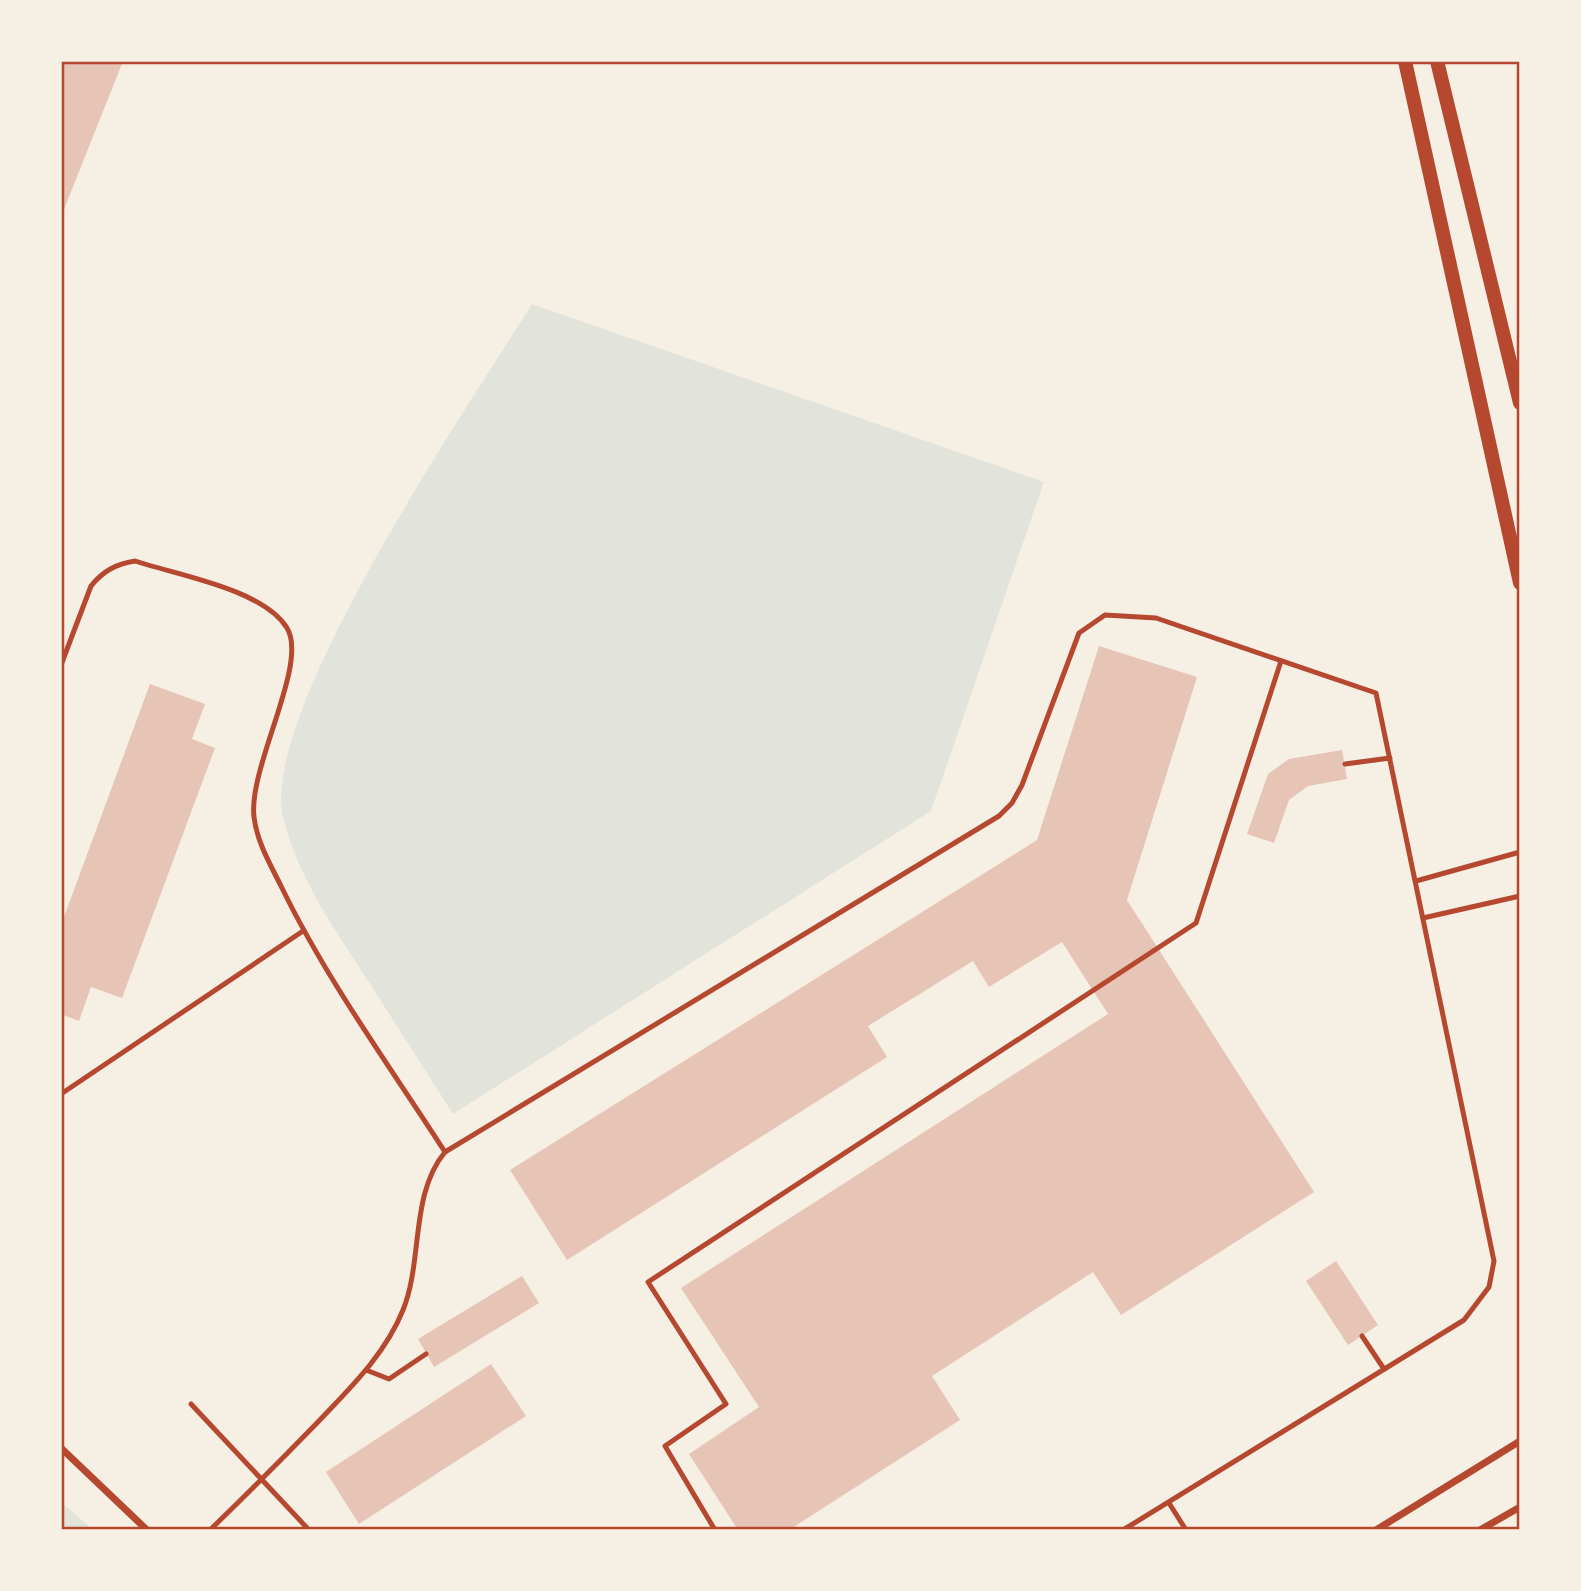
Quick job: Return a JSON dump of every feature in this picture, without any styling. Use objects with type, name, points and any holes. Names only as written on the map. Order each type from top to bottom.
[{"type":"main road","points":[[1405,61],[1520,583]]},
{"type":"main road","points":[[1437,61],[1520,403]]},
{"type":"street","points":[[1376,1530],[1520,1441]]},
{"type":"street","points":[[61,1448],[147,1530]]},
{"type":"street","points":[[1480,1530],[1520,1507]]},
{"type":"lane","points":[[61,665],[91,586],[99,576],[122,563],[135,561],[252,598],[283,622],[293,639],[292,661],[255,787],[254,818],[262,848],[303,931],[445,1152]]},
{"type":"lane","points":[[210,1530],[366,1370],[393,1333],[412,1278],[427,1189],[437,1162],[445,1152],[999,816],[1012,803],[1023,785],[1079,633],[1095,620],[1115,613],[1156,618],[1376,692],[1494,1261],[1489,1287],[1464,1320],[1124,1529]]},
{"type":"lane","points":[[715,1530],[665,1446],[726,1404],[648,1282],[1196,923],[1281,661]]},
{"type":"lane","points":[[1345,764],[1390,758]]},
{"type":"lane","points":[[1416,881],[1520,852]]},
{"type":"lane","points":[[1423,918],[1520,896]]},
{"type":"lane","points":[[61,1094],[303,931]]},
{"type":"lane","points":[[1362,1336],[1384,1370]]},
{"type":"lane","points":[[366,1370],[389,1379],[426,1354]]},
{"type":"lane","points":[[191,1405],[263,1478],[309,1530]]},
{"type":"lane","points":[[1169,1503],[1186,1530]]},
{"type":"shaded area","points":[[532,304],[1044,482],[931,811],[453,1114],[341,939],[307,880],[283,817],[284,769],[303,706],[335,634],[421,481]]},
{"type":"shaded area","points":[[61,1502],[93,1530],[61,1530]]},
{"type":"building","points":[[61,61],[123,61],[61,217]]},
{"type":"building","points":[[1099,646],[1197,677],[1127,900],[1314,1192],[1121,1315],[1093,1272],[932,1376],[960,1420],[789,1530],[738,1530],[689,1454],[759,1407],[681,1288],[1108,1014],[1062,942],[989,987],[973,961],[868,1026],[887,1057],[567,1260],[510,1170],[1037,840]]},
{"type":"building","points":[[150,684],[205,704],[192,739],[215,748],[122,998],[91,987],[79,1021],[61,1014],[61,925]]},
{"type":"building","points":[[1342,750],[1347,779],[1308,786],[1289,800],[1274,843],[1247,834],[1268,774],[1289,759]]},
{"type":"building","points":[[1336,1261],[1378,1325],[1348,1345],[1306,1281]]},
{"type":"building","points":[[522,1276],[539,1303],[434,1367],[418,1339]]},
{"type":"building","points":[[491,1364],[526,1416],[359,1524],[326,1472]]}]
